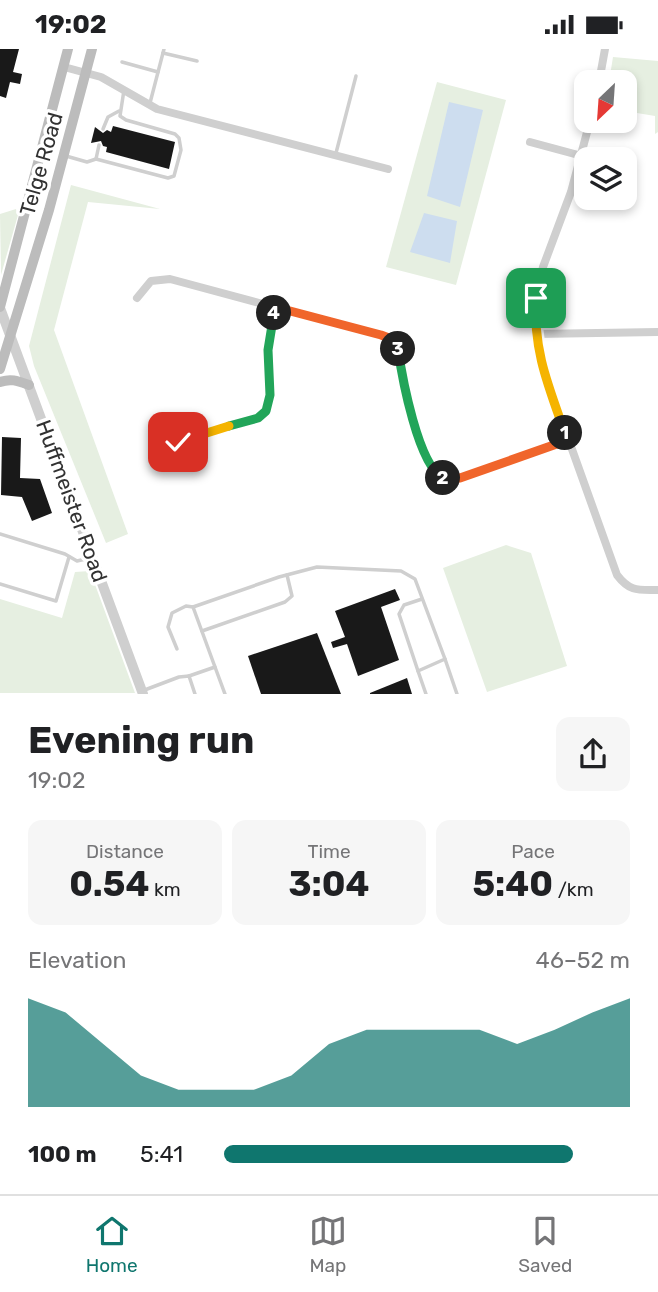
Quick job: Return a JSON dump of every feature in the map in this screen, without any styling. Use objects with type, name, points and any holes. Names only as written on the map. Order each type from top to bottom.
[{"type":"main road","name":"Telge Road","points":[[0,307],[68,49]]},
{"type":"main road","name":"Telge Road","points":[[0,369],[93,49]]},
{"type":"main road","points":[[0,382],[8,379],[29,385]]},
{"type":"street","points":[[601,70],[605,49]]},
{"type":"street","points":[[64,67],[100,78],[149,105],[388,169]]},
{"type":"street","points":[[530,142],[574,154]]},
{"type":"street","points":[[574,179],[543,267],[536,298],[539,358],[617,575],[625,586],[638,590],[658,590]]},
{"type":"street","points":[[137,298],[151,281],[170,279],[381,335],[398,349],[401,373],[418,433],[430,465],[440,477],[453,480],[460,478],[568,440]]},
{"type":"street","name":"Huffmeister Road","points":[[0,307],[142,693]]},
{"type":"street","points":[[178,442],[258,418],[266,411],[270,395],[268,350],[275,307]]},
{"type":"street","points":[[536,334],[658,332]]},
{"type":"lane","points":[[149,105],[163,51],[197,61]]},
{"type":"lane","points":[[122,62],[158,72]]},
{"type":"lane","points":[[335,155],[356,76]]},
{"type":"lane","points":[[64,156],[87,162],[96,159],[168,178],[174,176],[181,150],[179,138],[175,134],[120,116],[124,90]]},
{"type":"lane","points":[[103,129],[108,117],[119,111]]},
{"type":"lane","points":[[96,159],[99,145]]},
{"type":"lane","points":[[0,534],[77,561],[92,557]]},
{"type":"lane","points":[[0,584],[56,601],[69,557]]},
{"type":"lane","points":[[177,649],[168,627],[172,613],[186,606],[193,607],[317,567],[401,571],[415,579],[457,694]]},
{"type":"lane","points":[[202,631],[285,602],[292,596],[287,575]]},
{"type":"lane","points":[[423,599],[404,605],[399,614],[426,694]]},
{"type":"lane","points":[[193,607],[225,694]]},
{"type":"lane","points":[[418,671],[445,659]]},
{"type":"lane","points":[[142,693],[179,677],[215,667]]},
{"type":"lane","points":[[189,676],[195,694]]},
{"type":"shaded area","points":[[613,57],[658,61],[658,132],[655,134],[655,116],[637,113],[637,70],[611,70]]},
{"type":"shaded area","points":[[437,82],[506,100],[456,285],[386,267]]},
{"type":"shaded area","points":[[71,185],[160,209],[88,202],[54,330],[128,534],[106,543],[34,366],[29,346]]},
{"type":"shaded area","points":[[16,209],[18,215],[1,275],[0,214]]},
{"type":"shaded area","points":[[506,545],[531,553],[567,666],[487,692],[443,568]]},
{"type":"shaded area","points":[[90,571],[135,693],[0,693],[0,599],[62,618],[75,572]]},
{"type":"water","points":[[449,102],[483,110],[460,207],[427,196]]},
{"type":"water","points":[[424,213],[457,221],[450,263],[410,252]]},
{"type":"building","points":[[0,49],[19,49],[13,72],[22,74],[20,84],[10,82],[6,98],[0,96]]},
{"type":"building","points":[[113,126],[175,142],[169,169],[106,152],[107,147],[103,146],[101,141],[91,143],[95,127],[103,133],[107,130],[111,132]]},
{"type":"building","points":[[2,437],[21,438],[20,478],[40,479],[52,513],[32,521],[22,497],[1,495]]},
{"type":"building","points":[[395,589],[400,600],[381,607],[399,660],[358,676],[347,644],[333,648],[331,642],[345,637],[335,611]]},
{"type":"building","points":[[317,633],[341,694],[261,694],[248,656]]},
{"type":"building","points":[[407,678],[412,694],[370,694],[370,693]]},
{"type":"route","points":[[178,442],[258,418],[266,411],[270,395],[268,350],[275,307],[381,335],[394,343],[398,349],[401,373],[418,433],[430,465],[440,477],[453,480],[460,478],[568,440],[539,358],[536,298]]}]
